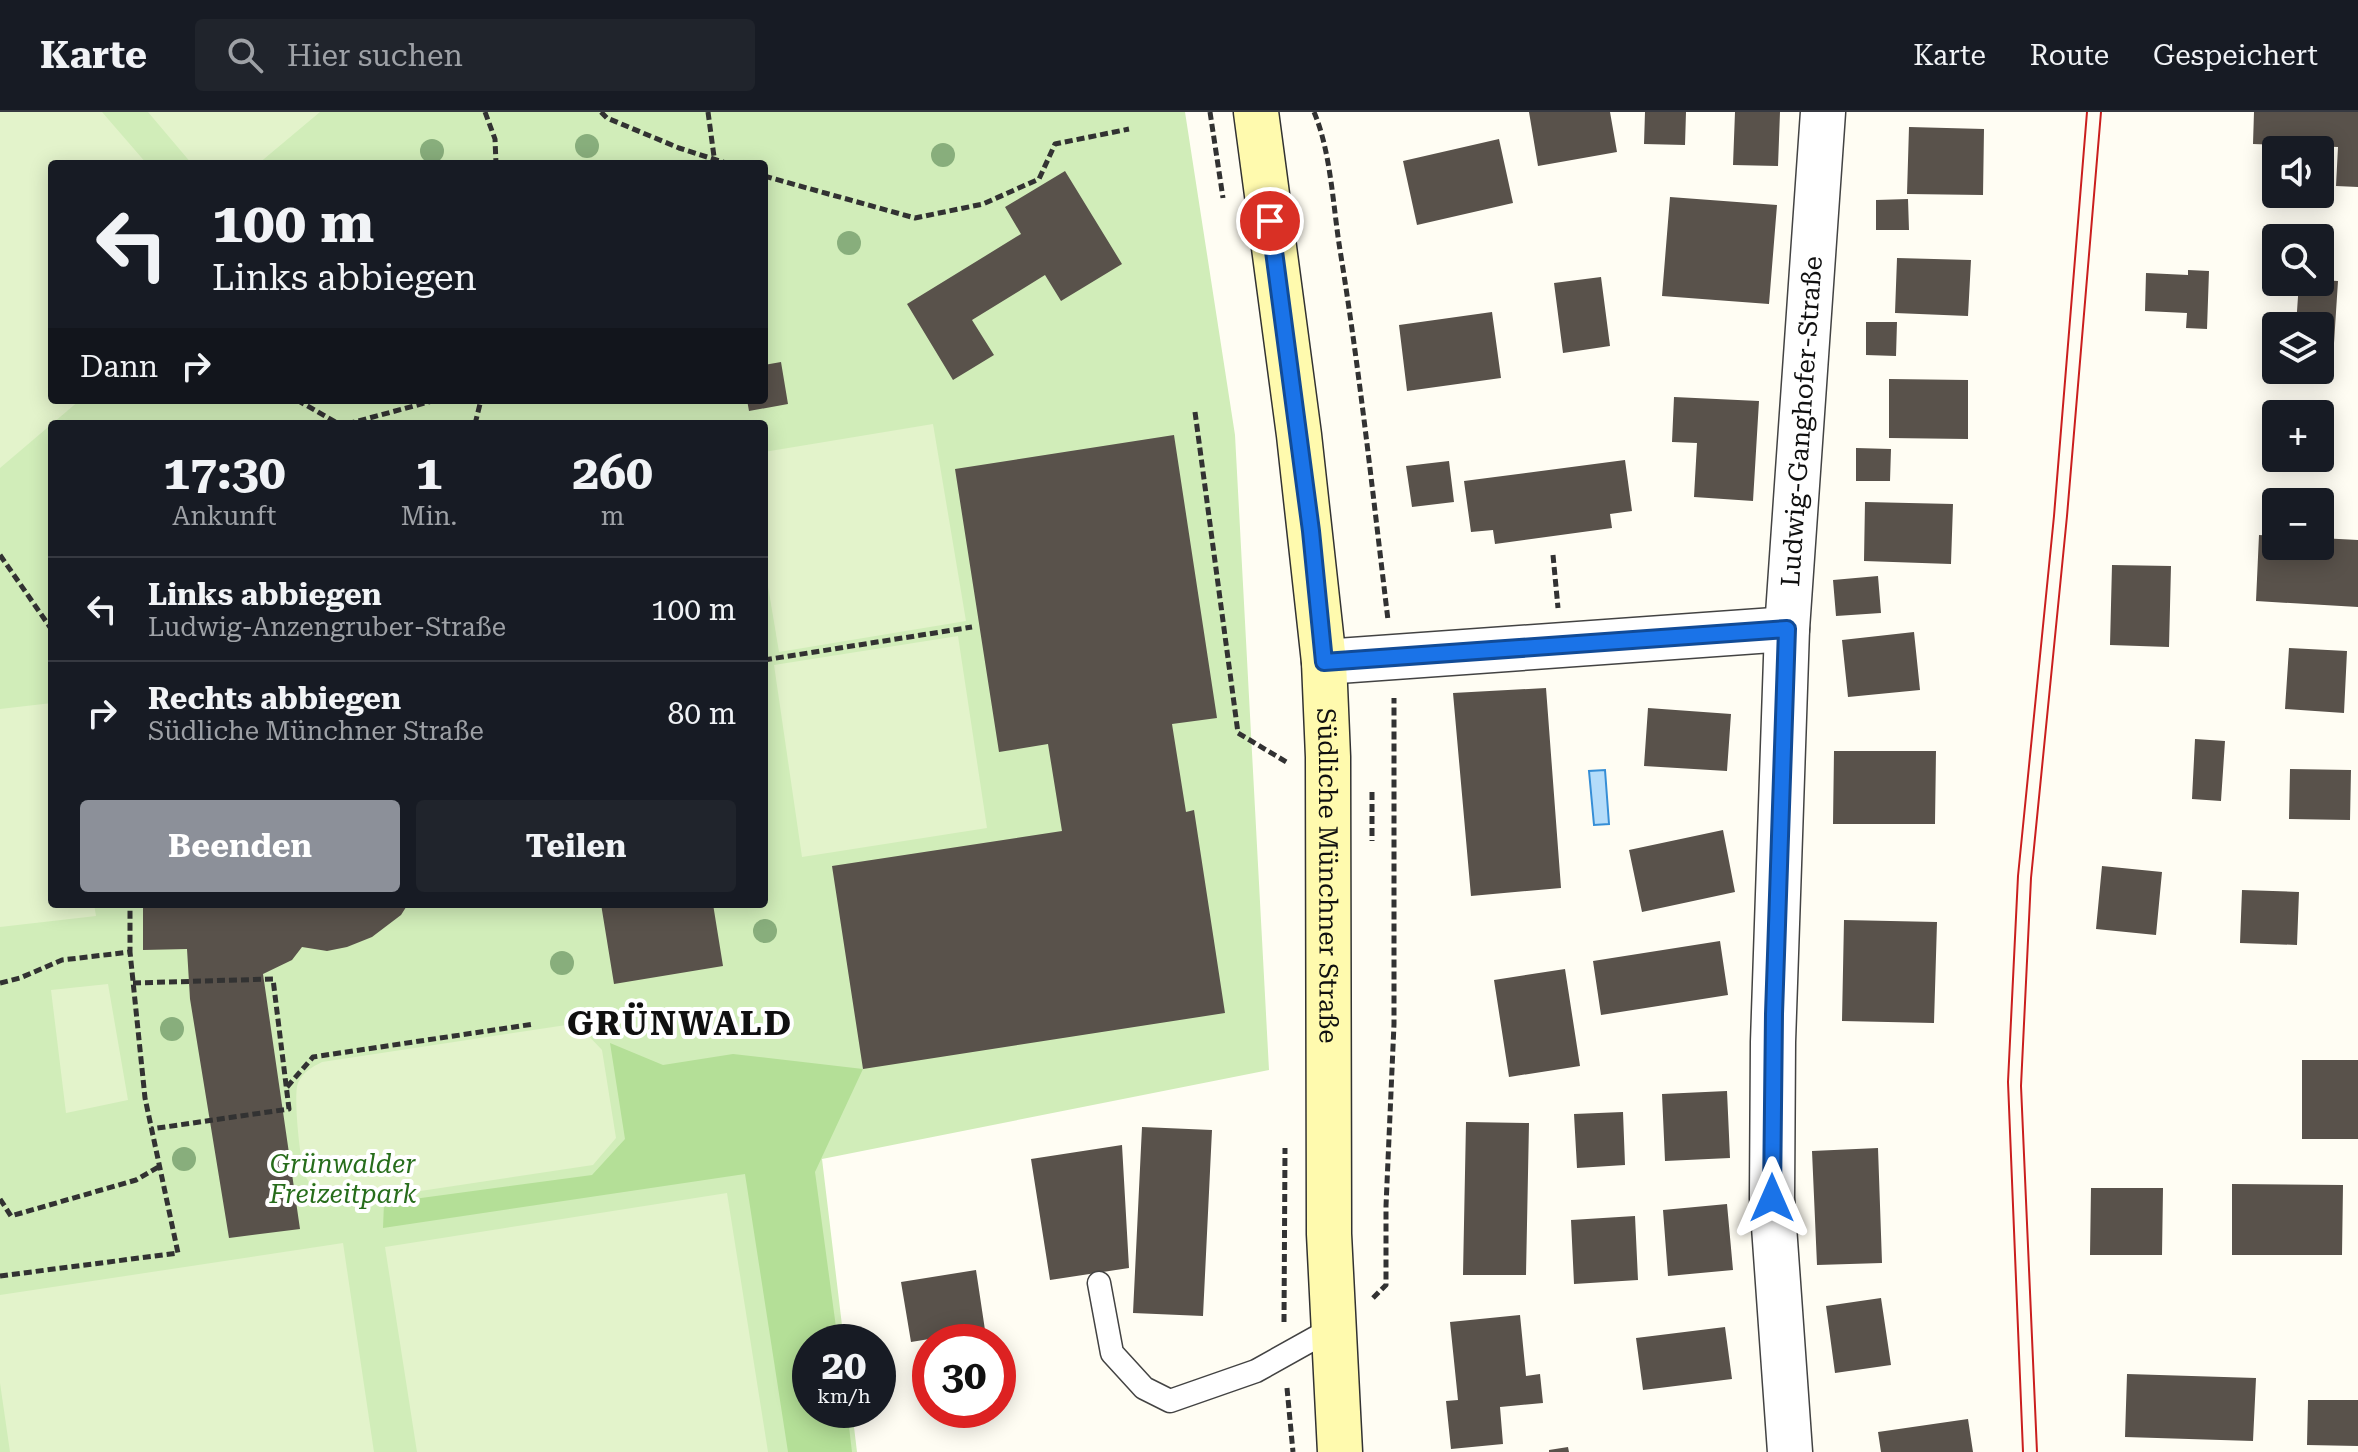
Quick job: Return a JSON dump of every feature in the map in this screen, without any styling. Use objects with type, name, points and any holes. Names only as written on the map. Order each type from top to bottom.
[{"type":"main road","name":"Südliche Münchner Straße","points":[[1256,112],[1301,449],[1324,662],[1301,756],[1329,1191],[1340,1452]]},
{"type":"street","name":"Ludwig-Ganghofer-Straße","points":[[1790,1452],[1772,1198],[1774,1028],[1787,629],[1823,112]]},
{"type":"street","points":[[1324,662],[1787,629]]},
{"type":"lane","points":[[1099,1283],[1112,1353],[1144,1388],[1170,1401],[1256,1371],[1333,1328]]},
{"type":"path","points":[[485,112],[495,139],[496,160]]},
{"type":"path","points":[[601,112],[607,118],[710,160]]},
{"type":"path","points":[[708,112],[715,160]]},
{"type":"path","points":[[1210,112],[1223,199]]},
{"type":"path","points":[[1314,112],[1323,141],[1360,381],[1392,656],[1394,1024],[1386,1206],[1386,1285],[1372,1299]]},
{"type":"path","points":[[768,177],[915,218],[983,204],[1039,179],[1055,144],[1129,129]]},
{"type":"path","points":[[304,404],[332,420]]},
{"type":"path","points":[[362,420],[421,404]]},
{"type":"path","points":[[1195,412],[1238,733],[1301,756],[1288,775]]},
{"type":"path","points":[[0,555],[48,624]]},
{"type":"path","points":[[1553,555],[1562,645]]},
{"type":"path","points":[[768,659],[972,627]]},
{"type":"path","points":[[0,1276],[178,1253],[145,1098],[130,952],[130,908]]},
{"type":"path","points":[[0,983],[62,960],[130,952]]},
{"type":"path","points":[[133,983],[273,979],[289,1109],[151,1129]]},
{"type":"path","points":[[286,1088],[313,1057],[534,1024]]},
{"type":"path","points":[[1285,1138],[1286,1355],[1293,1452]]},
{"type":"path","points":[[0,1199],[11,1216],[136,1180],[160,1166]]},
{"type":"green space","name":"Grünwalder Freizeitpark","points":[[0,112],[1185,112],[1235,435],[1269,1070],[822,1159],[842,1324],[792,1324],[792,1428],[854,1428],[857,1452],[0,1452]]},
{"type":"green space","points":[[0,112],[102,112],[144,160],[48,160],[48,404],[75,404],[56,420],[48,420],[48,427],[0,468]]},
{"type":"green space","points":[[148,112],[320,112],[263,160],[189,160]]},
{"type":"green space","points":[[933,424],[966,621],[779,652],[768,586],[768,451]]},
{"type":"green space","points":[[958,636],[987,828],[802,857],[774,665]]},
{"type":"green space","points":[[48,703],[48,908],[95,908],[96,916],[0,927],[0,709]]},
{"type":"green space","points":[[108,984],[128,1100],[66,1113],[51,990]]},
{"type":"green space","points":[[573,1024],[602,1050],[616,1138],[593,1165],[341,1203],[321,1194],[309,1182],[304,1170],[297,1114],[298,1083],[308,1070],[322,1062]]},
{"type":"green space","points":[[610,1043],[663,1065],[733,1054],[863,1069],[815,1172],[836,1324],[792,1324],[792,1428],[849,1428],[852,1452],[788,1452],[745,1174],[383,1228],[384,1203],[592,1175],[625,1139]]},
{"type":"green space","points":[[727,1193],[768,1452],[417,1452],[385,1247]]},
{"type":"green space","points":[[343,1243],[374,1452],[10,1452],[0,1383],[0,1295]]},
{"type":"water","points":[[1605,770],[1609,824],[1594,825],[1589,771]]},
{"type":"building","points":[[1529,112],[1610,112],[1617,152],[1538,166]]},
{"type":"building","points":[[1645,112],[1686,112],[1685,145],[1644,144]]},
{"type":"building","points":[[1735,112],[1780,112],[1778,166],[1733,165]]},
{"type":"building","points":[[2254,112],[2358,112],[2358,187],[2336,186],[2338,147],[2334,147],[2334,136],[2262,136],[2262,144],[2253,144]]},
{"type":"building","points":[[1909,127],[1984,129],[1983,195],[1907,194]]},
{"type":"building","points":[[1499,139],[1513,203],[1417,225],[1403,161]]},
{"type":"building","points":[[1065,171],[1122,264],[1061,301],[1045,275],[972,320],[994,355],[953,380],[907,304],[1021,234],[1005,207]]},
{"type":"building","points":[[1670,197],[1777,205],[1769,304],[1662,296]]},
{"type":"building","points":[[1908,199],[1909,230],[1876,230],[1876,200]]},
{"type":"building","points":[[1897,258],[1971,260],[1968,316],[1895,313]]},
{"type":"building","points":[[2188,270],[2209,271],[2207,329],[2186,328],[2187,313],[2145,311],[2146,273],[2188,275]]},
{"type":"building","points":[[1601,277],[1610,346],[1563,353],[1554,283]]},
{"type":"building","points":[[2334,281],[2338,281],[2334,343],[2334,312],[2297,312],[2298,296],[2334,296]]},
{"type":"building","points":[[1492,312],[1501,378],[1407,391],[1399,325]]},
{"type":"building","points":[[1866,322],[1897,322],[1896,356],[1866,355]]},
{"type":"building","points":[[781,362],[788,404],[749,411],[748,404],[768,404],[768,364]]},
{"type":"building","points":[[1889,379],[1968,380],[1968,439],[1889,438]]},
{"type":"building","points":[[1674,397],[1759,401],[1753,501],[1694,497],[1697,443],[1672,442]]},
{"type":"building","points":[[1174,435],[1217,718],[1172,724],[1186,812],[1194,810],[1225,1013],[863,1069],[832,866],[1062,831],[1048,744],[999,752],[955,469]]},
{"type":"building","points":[[1856,448],[1891,449],[1890,481],[1856,481]]},
{"type":"building","points":[[1625,460],[1632,511],[1610,514],[1612,528],[1495,544],[1493,530],[1471,532],[1464,481]]},
{"type":"building","points":[[1449,461],[1454,502],[1412,507],[1406,466]]},
{"type":"building","points":[[1865,502],[1953,504],[1951,564],[1864,561]]},
{"type":"building","points":[[2259,535],[2262,535],[2262,560],[2334,560],[2334,539],[2358,540],[2358,607],[2256,601]]},
{"type":"building","points":[[2112,565],[2171,566],[2169,647],[2110,645]]},
{"type":"building","points":[[1878,576],[1881,613],[1836,616],[1833,580]]},
{"type":"building","points":[[1914,632],[1920,690],[1848,697],[1842,640]]},
{"type":"building","points":[[2289,648],[2347,651],[2344,713],[2285,709]]},
{"type":"building","points":[[1546,688],[1561,888],[1471,896],[1453,693]]},
{"type":"building","points":[[1648,708],[1731,714],[1727,771],[1644,766]]},
{"type":"building","points":[[2195,739],[2225,741],[2221,801],[2192,799]]},
{"type":"building","points":[[1834,751],[1936,751],[1935,824],[1833,824]]},
{"type":"building","points":[[2290,769],[2351,770],[2350,820],[2289,819]]},
{"type":"building","points":[[1723,830],[1735,892],[1642,912],[1629,850]]},
{"type":"building","points":[[2102,866],[2162,872],[2156,935],[2096,929]]},
{"type":"building","points":[[2242,890],[2299,892],[2297,945],[2240,943]]},
{"type":"building","points":[[143,908],[405,908],[372,937],[327,951],[302,947],[292,960],[263,974],[300,1229],[229,1238],[190,999],[187,949],[143,950]]},
{"type":"building","points":[[602,908],[714,908],[723,966],[614,984]]},
{"type":"building","points":[[1844,920],[1937,922],[1934,1023],[1842,1021]]},
{"type":"building","points":[[1720,941],[1728,995],[1601,1015],[1593,961]]},
{"type":"building","points":[[1565,969],[1580,1066],[1509,1077],[1494,980]]},
{"type":"building","points":[[2302,1060],[2358,1060],[2358,1139],[2302,1139]]},
{"type":"building","points":[[1727,1091],[1730,1158],[1665,1161],[1662,1094]]},
{"type":"building","points":[[1623,1112],[1625,1165],[1577,1168],[1574,1114]]},
{"type":"building","points":[[1466,1122],[1529,1123],[1526,1275],[1463,1275]]},
{"type":"building","points":[[1142,1127],[1212,1130],[1203,1316],[1133,1313]]},
{"type":"building","points":[[1122,1145],[1129,1268],[1050,1280],[1031,1159]]},
{"type":"building","points":[[1878,1148],[1882,1263],[1817,1265],[1812,1151]]},
{"type":"building","points":[[2232,1184],[2343,1185],[2342,1255],[2232,1255]]},
{"type":"building","points":[[2091,1188],[2163,1188],[2162,1255],[2090,1255]]},
{"type":"building","points":[[1727,1204],[1733,1270],[1668,1276],[1663,1210]]},
{"type":"building","points":[[1635,1216],[1638,1280],[1574,1284],[1571,1220]]},
{"type":"building","points":[[976,1270],[984,1324],[912,1324],[911,1342],[901,1282]]},
{"type":"building","points":[[1881,1298],[1891,1365],[1835,1373],[1826,1306]]},
{"type":"building","points":[[1520,1315],[1526,1376],[1540,1374],[1543,1403],[1500,1407],[1503,1444],[1451,1449],[1446,1401],[1458,1400],[1450,1322]]},
{"type":"building","points":[[1725,1327],[1732,1379],[1643,1390],[1636,1338]]},
{"type":"building","points":[[2127,1374],[2256,1378],[2253,1441],[2125,1437]]},
{"type":"building","points":[[2308,1400],[2358,1400],[2358,1446],[2307,1445]]},
{"type":"building","points":[[1968,1419],[1973,1452],[1881,1452],[1878,1432]]},
{"type":"building","points":[[1568,1447],[1569,1452],[1549,1452],[1549,1450]]},
{"type":"tram line","points":[[2023,1452],[2008,1082],[2018,876],[2054,516],[2087,112]]},
{"type":"tram line","points":[[2037,1452],[2021,1086],[2031,878],[2067,516],[2101,112]]},
{"type":"district","name":"GRÜNWALD","points":[[680,1023]]},
{"type":"route","points":[[1270,221],[1311,531],[1324,662],[1787,629],[1774,1014],[1772,1198]]}]
